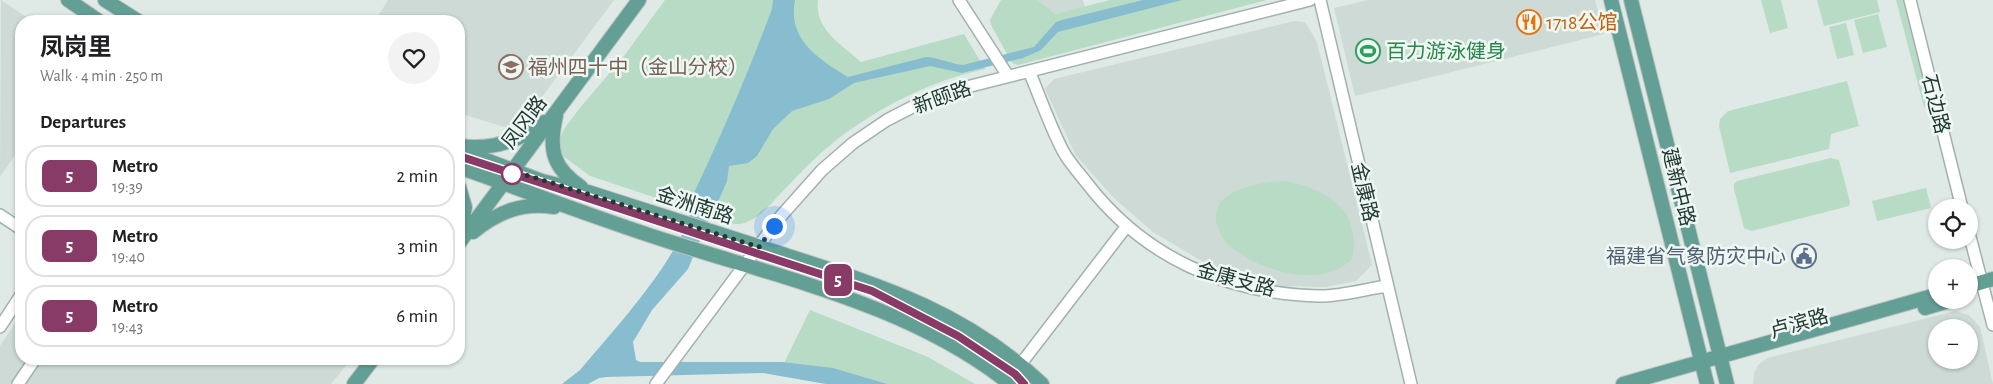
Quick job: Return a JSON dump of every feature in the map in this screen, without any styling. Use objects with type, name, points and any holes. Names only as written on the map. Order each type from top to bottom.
[{"type":"main road","points":[[68,0],[90,15]]},
{"type":"main road","points":[[105,0],[129,15]]},
{"type":"main road","name":"凤冈路","points":[[465,234],[640,0]]},
{"type":"main road","name":"建新中路","points":[[1611,0],[1704,372]]},
{"type":"main road","name":"建新中路","points":[[1631,0],[1727,384]]},
{"type":"main road","points":[[465,146],[487,147],[511,142],[524,136],[556,112]]},
{"type":"main road","points":[[556,112],[552,130],[554,157],[566,177],[588,192]]},
{"type":"main road","name":"金洲南路","points":[[465,152],[542,181],[588,192],[884,288],[928,306],[960,322],[1042,384]]},
{"type":"main road","points":[[465,168],[575,209],[909,322],[963,351],[1010,384]]},
{"type":"main road","points":[[465,238],[490,219],[516,207],[542,205],[575,209]]},
{"type":"main road","points":[[1722,361],[1928,297]]},
{"type":"main road","name":"卢滨路","points":[[1657,384],[1704,372],[1722,361],[1928,306]]},
{"type":"main road","points":[[354,384],[368,365]]},
{"type":"main road","points":[[1623,384],[1704,372]]},
{"type":"street","points":[[959,0],[1008,76]]},
{"type":"street","name":"新颐路","points":[[658,381],[799,194],[832,160],[864,136],[924,101],[955,90],[1310,0]]},
{"type":"street","name":"金康路","points":[[1320,0],[1411,384]]},
{"type":"street","name":"石边路","points":[[1910,0],[1960,199]]},
{"type":"street","name":"金康支路","points":[[1029,71],[1063,151],[1098,198],[1126,227],[1184,265],[1218,279],[1258,289],[1321,296],[1387,286]]},
{"type":"street","points":[[0,215],[15,225]]},
{"type":"street","points":[[1020,366],[1126,227]]},
{"type":"street","points":[[1974,249],[1993,325]]},
{"type":"street","points":[[0,326],[15,304]]},
{"type":"street","points":[[18,384],[31,365]]},
{"type":"shaded area","points":[[1,0],[23,15],[15,15],[15,155],[0,177]]},
{"type":"shaded area","name":"福州四十中（金山分校）","points":[[388,0],[614,0],[524,121],[511,129],[465,115],[465,15],[379,15]]},
{"type":"shaded area","points":[[1037,0],[1083,0],[1085,7],[1056,14]]},
{"type":"shaded area","points":[[1368,0],[1595,0],[1604,34],[1355,96],[1334,8]]},
{"type":"shaded area","points":[[1295,21],[1305,22],[1317,42],[1372,265],[1356,281],[1325,287],[1282,286],[1248,280],[1200,260],[1153,232],[1115,199],[1076,156],[1045,89],[1054,79]]},
{"type":"shaded area","points":[[1956,311],[1969,315],[1973,319],[1928,319],[1928,369],[1978,369],[1978,325],[1993,384],[1753,384],[1754,373],[1758,365],[1767,358]]},
{"type":"shaded area","points":[[15,323],[15,365],[346,365],[331,384],[0,384],[0,346]]},
{"type":"green space","points":[[665,0],[818,0],[820,20],[825,28],[838,43],[861,62],[964,34],[985,69],[930,86],[879,111],[830,145],[759,215],[745,223],[734,224],[590,176],[563,156],[560,151],[559,141],[564,129],[624,56]]},
{"type":"green space","points":[[1001,0],[1037,0],[1056,14],[1110,0],[1267,0],[1018,65],[1012,63],[991,25],[990,20]]},
{"type":"green space","points":[[1761,0],[1781,0],[1788,28],[1770,33]]},
{"type":"green space","points":[[1817,0],[1877,0],[1880,12],[1824,26]]},
{"type":"green space","points":[[1896,0],[1904,0],[1931,106],[1924,107]]},
{"type":"green space","points":[[1878,14],[1887,47],[1863,53],[1854,20]]},
{"type":"green space","points":[[1846,23],[1854,55],[1837,59],[1829,27]]},
{"type":"green space","points":[[1847,81],[1859,126],[1831,134],[1829,149],[1730,173],[1719,126],[1720,119],[1728,111]]},
{"type":"green space","points":[[1831,158],[1839,160],[1850,202],[1849,206],[1752,231],[1744,228],[1734,189],[1734,184],[1737,181]]},
{"type":"green space","points":[[1283,181],[1314,189],[1338,204],[1352,227],[1354,242],[1352,259],[1339,268],[1324,273],[1292,274],[1259,264],[1226,243],[1217,225],[1216,213],[1220,204],[1227,196],[1249,187]]},
{"type":"green space","points":[[1926,188],[1929,199],[1928,209],[1877,221],[1872,201]]},
{"type":"green space","points":[[810,310],[928,357],[975,384],[882,384],[784,363]]},
{"type":"water","points":[[773,0],[795,0],[794,14],[800,37],[816,55],[848,77],[926,57],[963,65],[1034,47],[1056,22],[1062,20],[1143,0],[1182,0],[1058,32],[1041,50],[1023,58],[962,73],[930,66],[854,83],[829,99],[792,111],[773,129],[757,156],[748,163],[729,166],[727,181],[688,269],[652,310],[633,342],[636,360],[640,362],[782,362],[833,368],[887,384],[826,384],[763,373],[606,377],[599,378],[588,384],[562,384],[580,370],[630,311],[649,287],[680,238],[690,215],[693,195],[744,80],[772,9]]},
{"type":"metro line","name":"5","points":[[465,158],[872,291],[958,336],[1015,374],[1024,384]]},
{"type":"place","name":"1718公馆","points":[[1529,22]]},
{"type":"place","name":"百力游泳健身","points":[[1368,51]]},
{"type":"place","name":"福州四十中（金山分校）","points":[[511,67]]},
{"type":"place","name":"福建省气象防灾中心","points":[[1804,256]]},
{"type":"route","points":[[512,174],[513,171],[542,181],[588,192],[759,247],[774,226]]}]
